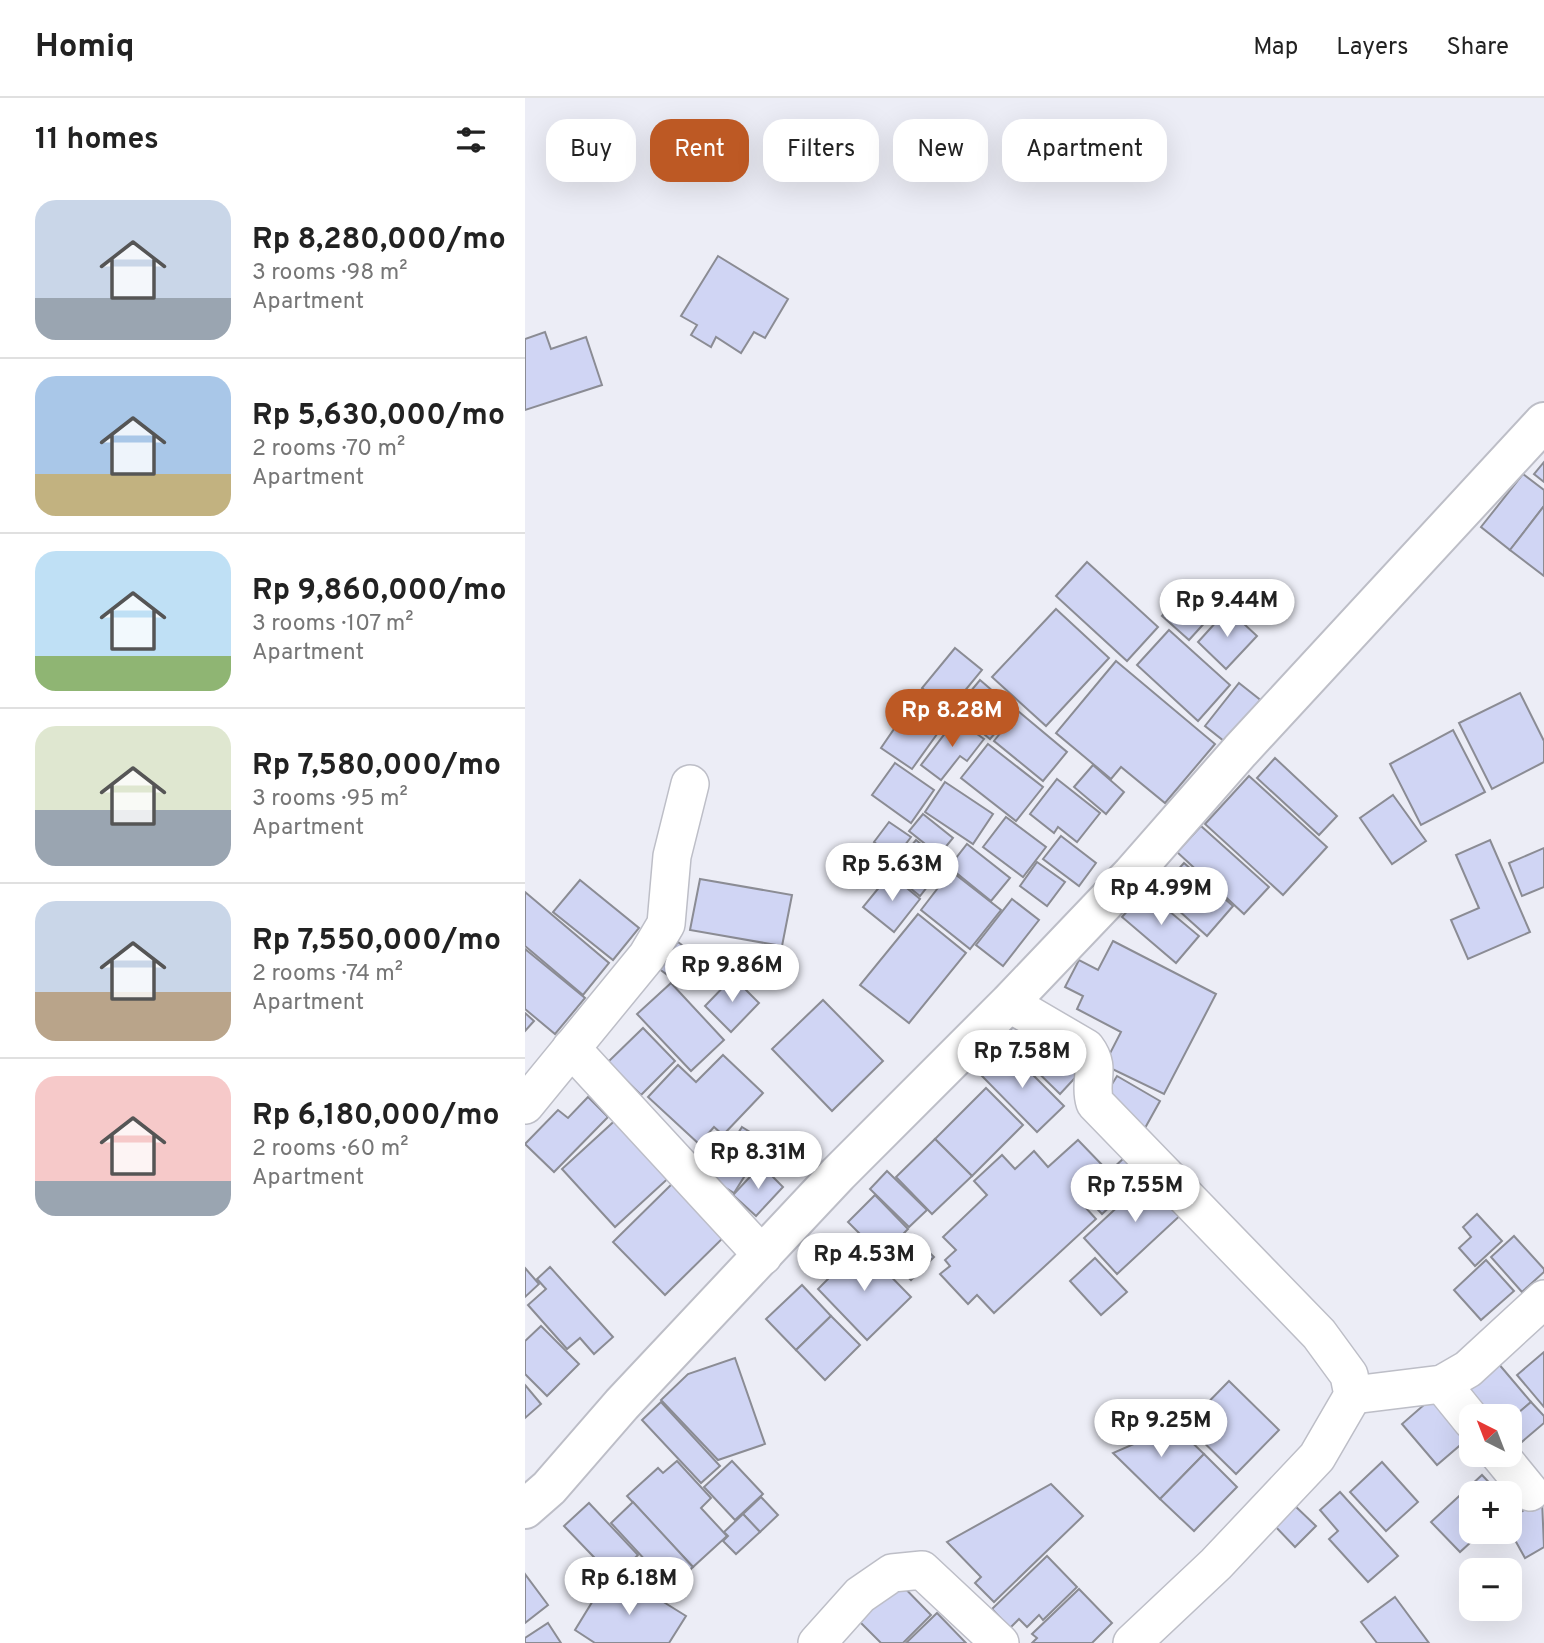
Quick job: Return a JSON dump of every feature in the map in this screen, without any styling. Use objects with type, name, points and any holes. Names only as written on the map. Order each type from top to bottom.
[{"type":"street","points":[[525,1509],[548,1489],[622,1404],[847,1165],[1009,1003],[1132,874],[1249,741],[1544,422]]},
{"type":"street","points":[[525,1105],[647,956],[666,924],[672,856],[690,784]]},
{"type":"street","points":[[1009,1003],[1086,1048],[1094,1058],[1091,1091],[1095,1103],[1319,1334],[1349,1375],[1353,1395],[1317,1457],[1216,1564],[1132,1643]]},
{"type":"street","points":[[571,1048],[763,1256]]},
{"type":"street","points":[[1353,1395],[1442,1384],[1468,1369],[1544,1299]]},
{"type":"street","points":[[1442,1384],[1459,1405]]},
{"type":"street","points":[[1510,1467],[1530,1492]]},
{"type":"street","points":[[817,1643],[860,1595],[892,1573],[922,1570],[1000,1643]]},
{"type":"building","points":[[718,256],[788,299],[765,338],[754,332],[741,353],[716,337],[711,347],[691,335],[697,325],[681,316]]},
{"type":"building","points":[[545,332],[551,349],[586,337],[602,385],[525,410],[525,339]]},
{"type":"building","points":[[1544,462],[1544,482],[1534,474]]},
{"type":"building","points":[[1523,474],[1544,490],[1544,506],[1510,550],[1481,527]]},
{"type":"building","points":[[1544,506],[1544,576],[1510,550]]},
{"type":"building","points":[[1087,562],[1158,627],[1127,661],[1056,596]]},
{"type":"building","points":[[1182,593],[1209,618],[1189,640],[1162,616]]},
{"type":"building","points":[[1056,609],[1109,658],[1046,726],[992,677]]},
{"type":"building","points":[[1228,609],[1257,636],[1226,669],[1198,642]]},
{"type":"building","points":[[1169,630],[1230,685],[1198,721],[1137,665]]},
{"type":"building","points":[[955,648],[982,670],[949,710],[922,688]]},
{"type":"building","points":[[1116,661],[1215,744],[1165,803],[1121,767],[1111,779],[1056,733]]},
{"type":"building","points":[[980,680],[1015,710],[990,739],[955,710]]},
{"type":"building","points":[[1239,683],[1263,702],[1229,745],[1205,726]]},
{"type":"building","points":[[1520,693],[1544,741],[1544,762],[1492,789],[1459,723]]},
{"type":"building","points":[[918,694],[950,716],[912,769],[881,748]]},
{"type":"building","points":[[1018,711],[1067,752],[1043,781],[994,741]]},
{"type":"building","points":[[956,719],[984,739],[967,761],[960,756],[941,780],[921,765]]},
{"type":"building","points":[[1453,730],[1485,792],[1421,825],[1390,764]]},
{"type":"building","points":[[988,744],[1043,787],[1016,821],[961,778]]},
{"type":"building","points":[[1275,758],[1337,816],[1319,835],[1257,778]]},
{"type":"building","points":[[895,763],[934,790],[911,823],[872,795]]},
{"type":"building","points":[[1093,765],[1124,792],[1106,814],[1074,787]]},
{"type":"building","points":[[1249,776],[1327,847],[1283,895],[1205,824]]},
{"type":"building","points":[[1057,779],[1100,813],[1077,842],[1058,827],[1054,833],[1030,814]]},
{"type":"building","points":[[945,782],[993,814],[973,844],[925,812]]},
{"type":"building","points":[[1393,795],[1426,841],[1392,864],[1360,818]]},
{"type":"building","points":[[923,814],[953,838],[939,855],[909,831]]},
{"type":"building","points":[[1006,817],[1046,847],[1023,877],[983,847]]},
{"type":"building","points":[[889,822],[911,837],[895,858],[874,842]]},
{"type":"building","points":[[1201,826],[1269,887],[1244,914],[1177,852]]},
{"type":"building","points":[[1061,836],[1096,863],[1079,886],[1043,859]]},
{"type":"building","points":[[916,840],[945,864],[920,896],[890,872]]},
{"type":"building","points":[[1490,840],[1530,932],[1468,959],[1451,920],[1479,908],[1456,855]]},
{"type":"building","points":[[967,844],[1010,878],[991,901],[949,867]]},
{"type":"building","points":[[1544,848],[1544,887],[1522,896],[1509,863]]},
{"type":"building","points":[[1037,862],[1065,882],[1047,906],[1020,886]]},
{"type":"building","points":[[1184,863],[1233,906],[1207,936],[1158,892]]},
{"type":"building","points":[[951,871],[1001,910],[970,949],[921,910]]},
{"type":"building","points":[[890,874],[920,899],[894,932],[863,907]]},
{"type":"building","points":[[700,879],[792,895],[782,946],[690,930]]},
{"type":"building","points":[[580,880],[639,928],[613,960],[553,912]]},
{"type":"building","points":[[1145,891],[1199,936],[1176,963],[1122,917]]},
{"type":"building","points":[[525,892],[609,963],[583,995],[525,946]]},
{"type":"building","points":[[1012,899],[1039,920],[1003,966],[976,945]]},
{"type":"building","points":[[918,914],[966,953],[909,1023],[860,985]]},
{"type":"building","points":[[1113,941],[1216,994],[1164,1094],[1104,1065],[1121,1032],[1077,1009],[1083,996],[1065,987],[1079,960],[1098,970]]},
{"type":"building","points":[[678,942],[700,959],[681,985],[658,968]]},
{"type":"building","points":[[525,949],[585,998],[555,1034],[525,1009]]},
{"type":"building","points":[[733,977],[759,1003],[731,1032],[705,1006]]},
{"type":"building","points":[[671,983],[724,1040],[691,1071],[637,1014]]},
{"type":"building","points":[[823,1000],[883,1061],[832,1111],[772,1049]]},
{"type":"building","points":[[525,1013],[534,1021],[525,1031]]},
{"type":"building","points":[[1037,1020],[1086,1066],[1060,1094],[1012,1047]]},
{"type":"building","points":[[643,1028],[675,1061],[641,1095],[608,1062]]},
{"type":"building","points":[[1006,1048],[1064,1106],[1037,1132],[980,1074]]},
{"type":"building","points":[[723,1055],[763,1093],[723,1135],[714,1127],[699,1144],[648,1097],[678,1065],[696,1082]]},
{"type":"building","points":[[1117,1076],[1160,1101],[1145,1128],[1101,1102]]},
{"type":"building","points":[[986,1088],[1023,1125],[972,1176],[935,1139]]},
{"type":"building","points":[[588,1097],[608,1117],[554,1172],[525,1144],[558,1110],[568,1118]]},
{"type":"building","points":[[621,1115],[674,1173],[615,1227],[562,1169]]},
{"type":"building","points":[[742,1127],[766,1142],[734,1193],[710,1178],[716,1169],[700,1160],[715,1137],[730,1146]]},
{"type":"building","points":[[935,1139],[972,1176],[932,1214],[896,1177]]},
{"type":"building","points":[[1078,1140],[1106,1169],[1076,1197],[1096,1219],[994,1313],[977,1295],[968,1304],[940,1274],[950,1266],[945,1260],[956,1250],[943,1237],[987,1195],[974,1181],[1002,1155],[1015,1169],[1034,1151],[1048,1167]]},
{"type":"building","points":[[1124,1158],[1142,1177],[1102,1214],[1084,1195]]},
{"type":"building","points":[[761,1165],[783,1187],[756,1216],[733,1195]]},
{"type":"building","points":[[887,1171],[927,1210],[909,1227],[870,1189]]},
{"type":"building","points":[[1152,1175],[1185,1211],[1117,1274],[1084,1238]]},
{"type":"building","points":[[680,1176],[731,1230],[665,1295],[613,1242]]},
{"type":"building","points":[[875,1195],[908,1229],[882,1256],[848,1222]]},
{"type":"building","points":[[1477,1214],[1502,1241],[1475,1266],[1459,1248],[1471,1237],[1463,1227]]},
{"type":"building","points":[[911,1235],[934,1257],[911,1280],[888,1258]]},
{"type":"building","points":[[1514,1236],[1544,1269],[1522,1292],[1491,1257]]},
{"type":"building","points":[[861,1246],[911,1297],[867,1340],[818,1289]]},
{"type":"building","points":[[1095,1258],[1127,1292],[1101,1315],[1070,1281]]},
{"type":"building","points":[[1486,1260],[1514,1291],[1481,1320],[1454,1290]]},
{"type":"building","points":[[550,1267],[613,1337],[594,1354],[580,1338],[567,1349],[528,1305],[546,1289],[537,1279]]},
{"type":"building","points":[[525,1268],[539,1284],[525,1297]]},
{"type":"building","points":[[802,1285],[831,1316],[796,1350],[766,1319]]},
{"type":"building","points":[[831,1316],[860,1345],[825,1380],[796,1350]]},
{"type":"building","points":[[541,1326],[579,1364],[547,1396],[525,1374],[525,1341]]},
{"type":"building","points":[[1544,1352],[1544,1407],[1517,1375]]},
{"type":"building","points":[[1492,1356],[1531,1402],[1523,1409],[1523,1404],[1464,1404],[1453,1391]]},
{"type":"building","points":[[735,1358],[765,1444],[718,1460],[661,1400],[688,1374]]},
{"type":"building","points":[[1229,1381],[1279,1430],[1236,1474],[1186,1425]]},
{"type":"building","points":[[525,1385],[541,1404],[525,1418]]},
{"type":"building","points":[[1441,1390],[1459,1416],[1459,1446],[1437,1465],[1402,1424]]},
{"type":"building","points":[[661,1402],[720,1466],[701,1483],[642,1420]]},
{"type":"building","points":[[1531,1402],[1544,1416],[1544,1423],[1523,1441],[1523,1409]]},
{"type":"building","points":[[1175,1426],[1204,1454],[1160,1499],[1113,1453]]},
{"type":"building","points":[[1204,1454],[1237,1487],[1194,1531],[1160,1499]]},
{"type":"building","points":[[677,1461],[711,1498],[701,1508],[727,1536],[693,1567],[627,1496],[658,1468],[663,1473]]},
{"type":"building","points":[[732,1461],[763,1494],[735,1520],[704,1487]]},
{"type":"building","points":[[1382,1462],[1418,1502],[1386,1531],[1350,1492]]},
{"type":"building","points":[[1482,1475],[1488,1481],[1475,1481]]},
{"type":"building","points":[[1051,1484],[1083,1516],[994,1602],[975,1583],[981,1577],[947,1542]]},
{"type":"building","points":[[1340,1492],[1398,1556],[1368,1582],[1329,1539],[1338,1531],[1320,1510]]},
{"type":"building","points":[[1459,1496],[1459,1544],[1469,1544],[1460,1552],[1431,1522]]},
{"type":"building","points":[[761,1497],[778,1515],[760,1532],[743,1514]]},
{"type":"building","points":[[1542,1500],[1544,1547],[1525,1558],[1517,1544],[1522,1544],[1522,1511]]},
{"type":"building","points":[[633,1502],[693,1567],[671,1588],[611,1523]]},
{"type":"building","points":[[589,1503],[638,1555],[614,1578],[564,1526]]},
{"type":"building","points":[[1293,1504],[1316,1526],[1295,1547],[1273,1524]]},
{"type":"building","points":[[743,1514],[760,1532],[736,1554],[723,1541],[728,1536],[724,1532]]},
{"type":"building","points":[[1047,1556],[1077,1587],[1043,1620],[1039,1615],[1027,1627],[1019,1619],[1010,1628],[992,1609]]},
{"type":"building","points":[[525,1574],[548,1605],[525,1623]]},
{"type":"building","points":[[892,1575],[931,1615],[903,1643],[881,1643],[851,1613]]},
{"type":"building","points":[[625,1578],[686,1616],[669,1643],[595,1643],[575,1630],[602,1586],[615,1594]]},
{"type":"building","points":[[1079,1589],[1112,1623],[1092,1643],[1032,1643],[1037,1638],[1032,1634]]},
{"type":"building","points":[[1395,1597],[1429,1643],[1377,1643],[1361,1622]]},
{"type":"building","points":[[937,1613],[966,1643],[906,1643]]},
{"type":"building","points":[[548,1623],[561,1643],[525,1643],[525,1638]]}]
